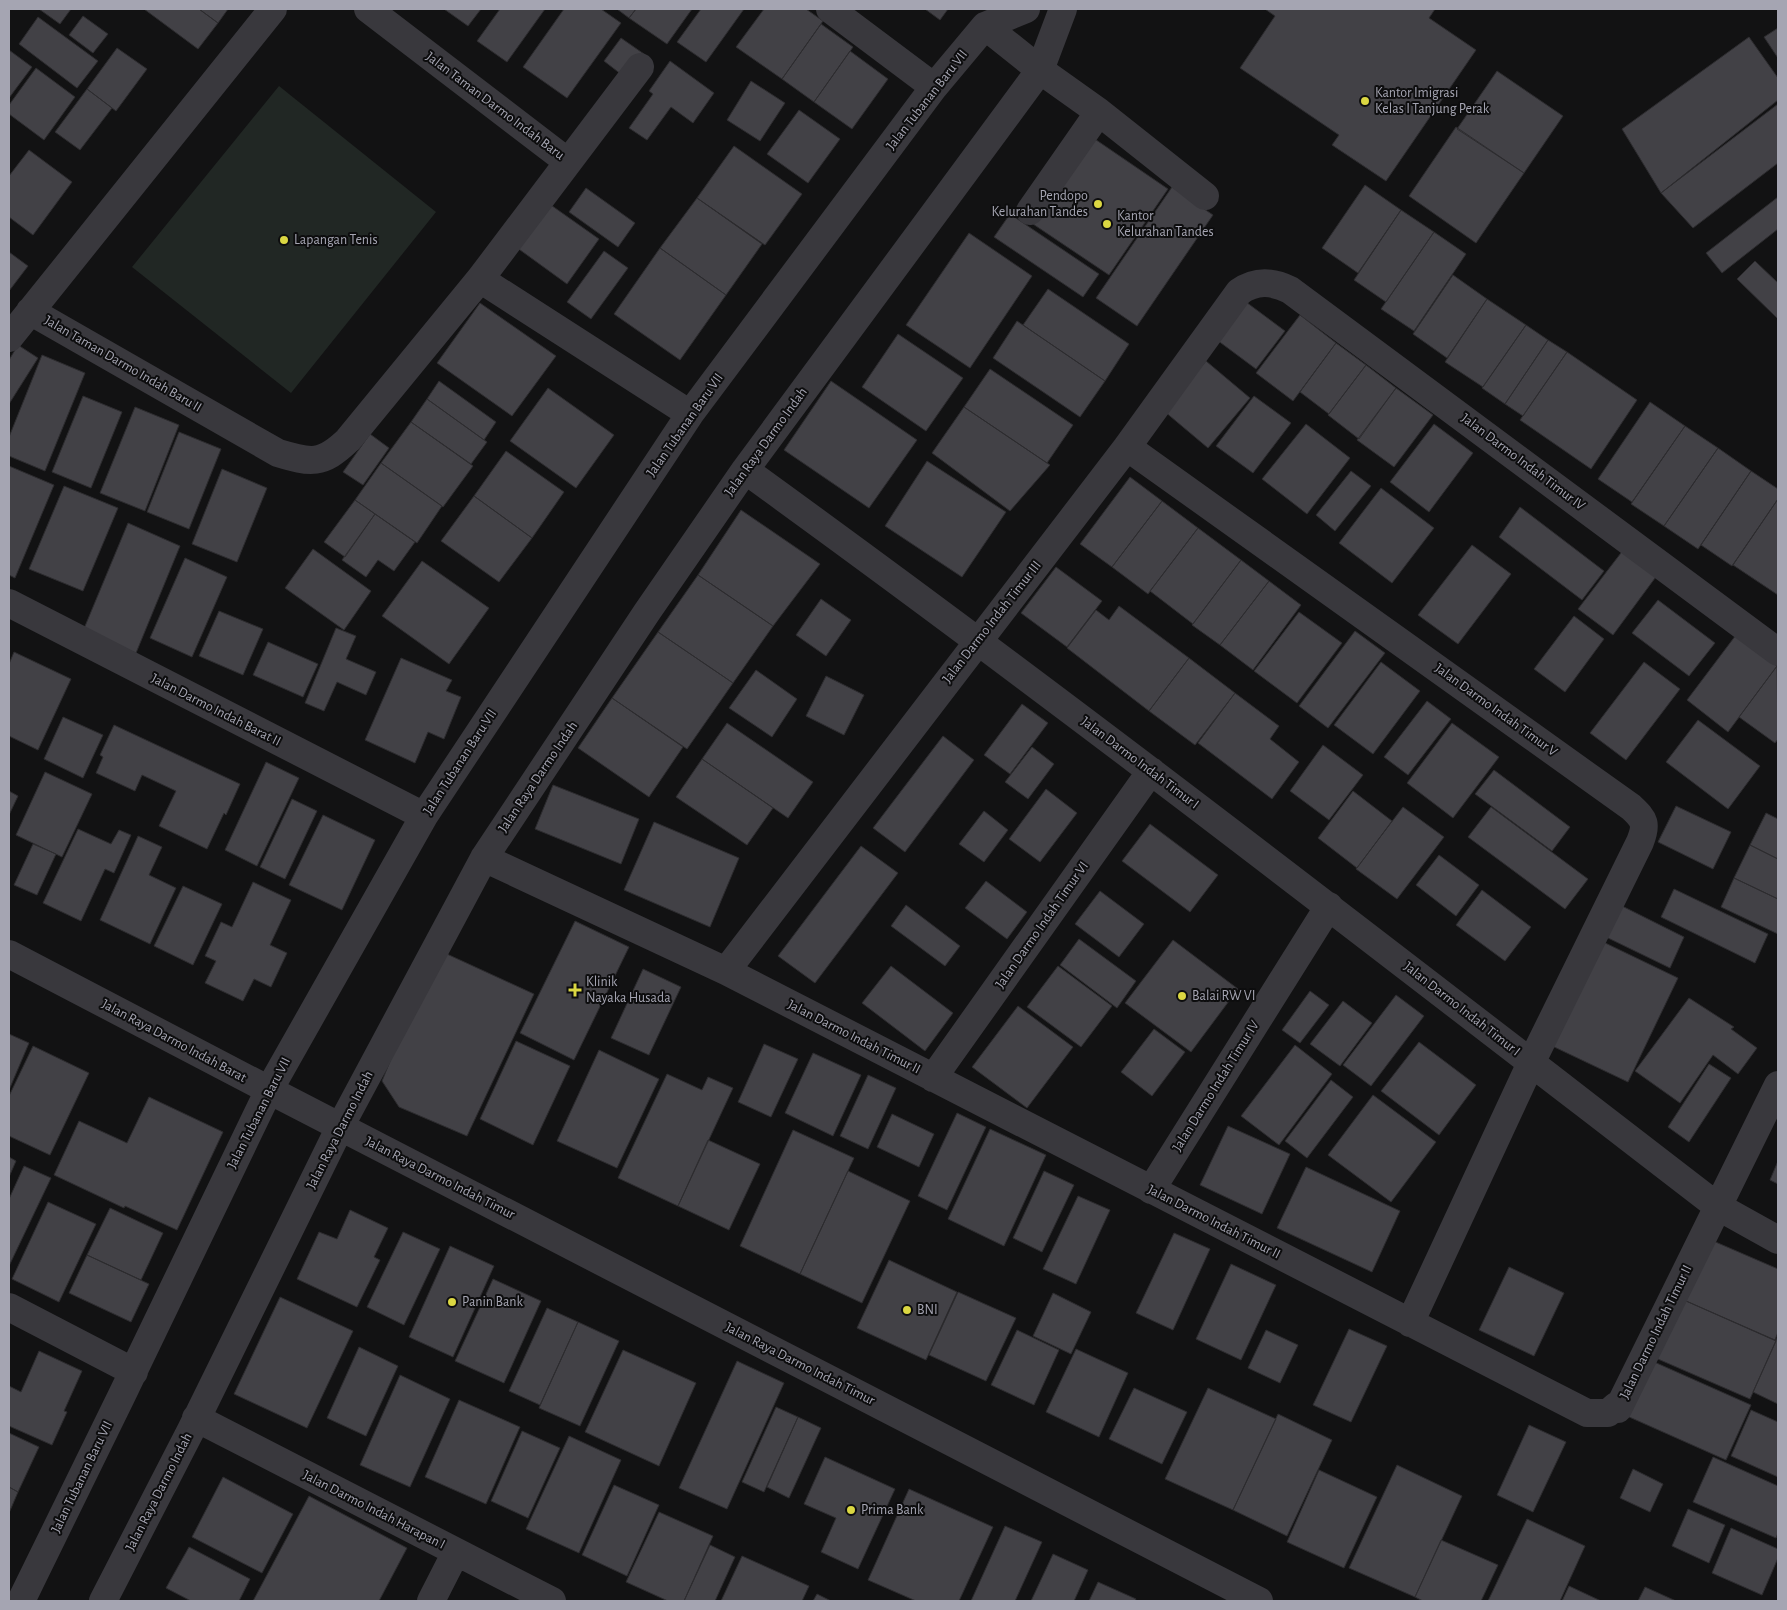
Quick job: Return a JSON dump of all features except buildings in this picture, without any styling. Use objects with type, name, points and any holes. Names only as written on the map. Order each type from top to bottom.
[{"type":"street","name":"Jalan Taman Darmo Indah Baru II","points":[[272,9],[30,311],[278,453],[300,460],[321,460],[336,452],[348,440],[480,279]]},
{"type":"street","name":"Jalan Taman Darmo Indah Baru","points":[[368,9],[568,162],[480,279]]},
{"type":"street","points":[[830,9],[934,87]]},
{"type":"street","name":"Jalan Tubanan Baru VII","points":[[21,1601],[134,1372],[269,1090],[424,816],[690,414],[934,87],[985,26],[1026,9]]},
{"type":"street","name":"Jalan Raya Darmo Indah","points":[[103,1601],[340,1127],[484,858],[647,612],[744,470],[1040,70],[1063,9]]},
{"type":"street","points":[[985,26],[1040,70],[1099,112],[1205,196]]},
{"type":"street","points":[[568,162],[640,67]]},
{"type":"street","points":[[1030,211],[1099,112]]},
{"type":"street","points":[[480,279],[690,414]]},
{"type":"street","name":"Jalan Darmo Indah Timur III","points":[[726,971],[1127,447],[1239,292],[1248,286],[1263,282]]},
{"type":"street","name":"Jalan Darmo Indah Timur IV","points":[[1263,282],[1278,284],[1290,290],[1778,652]]},
{"type":"street","points":[[9,338],[30,311]]},
{"type":"street","name":"Jalan Darmo Indah Timur V","points":[[1127,447],[1641,816],[1644,825],[1640,842],[1531,1063]]},
{"type":"street","name":"Jalan Darmo Indah Timur I","points":[[744,470],[978,640],[1330,906],[1718,1206],[1778,1240]]},
{"type":"street","name":"Jalan Darmo Indah Barat II","points":[[9,603],[424,816]]},
{"type":"street","name":"Jalan Darmo Indah Timur VI","points":[[934,1078],[1151,771]]},
{"type":"street","name":"Jalan Darmo Indah Timur II","points":[[484,858],[726,971],[1586,1413],[1608,1413],[1616,1406],[1618,1408],[1778,1085]]},
{"type":"street","name":"Jalan Darmo Indah Timur IV","points":[[1151,1190],[1330,906]]},
{"type":"street","name":"Jalan Raya Darmo Indah Barat","points":[[9,954],[340,1127]]},
{"type":"street","name":"Jalan Darmo Indah Timur I","points":[[1410,1323],[1531,1063]]},
{"type":"street","name":"Jalan Raya Darmo Indah Timur","points":[[340,1127],[1259,1601]]},
{"type":"street","points":[[9,1307],[134,1372]]},
{"type":"street","name":"Jalan Darmo Indah Harapan I","points":[[196,1418],[552,1601]]},
{"type":"street","points":[[431,1601],[456,1552]]},
{"type":"shaded area","name":"Lapangan Tenis","points":[[279,86],[436,212],[291,393],[132,267]]},
{"type":"place","name":"Kantor Imigrasi Kelas I Tanjung Perak","points":[[1365,101]]},
{"type":"place","name":"Pendopo Kelurahan Tandes","points":[[1098,204]]},
{"type":"place","name":"Kantor Kelurahan Tandes","points":[[1107,224]]},
{"type":"place","name":"Lapangan Tenis","points":[[284,240]]},
{"type":"place","name":"Klinik Nayaka Husada","points":[[575,990]]},
{"type":"place","name":"Balai RW VI","points":[[1182,996]]},
{"type":"place","name":"Panin Bank","points":[[452,1302]]},
{"type":"place","name":"BNI","points":[[907,1310]]},
{"type":"place","name":"Prima Bank","points":[[851,1510]]}]
